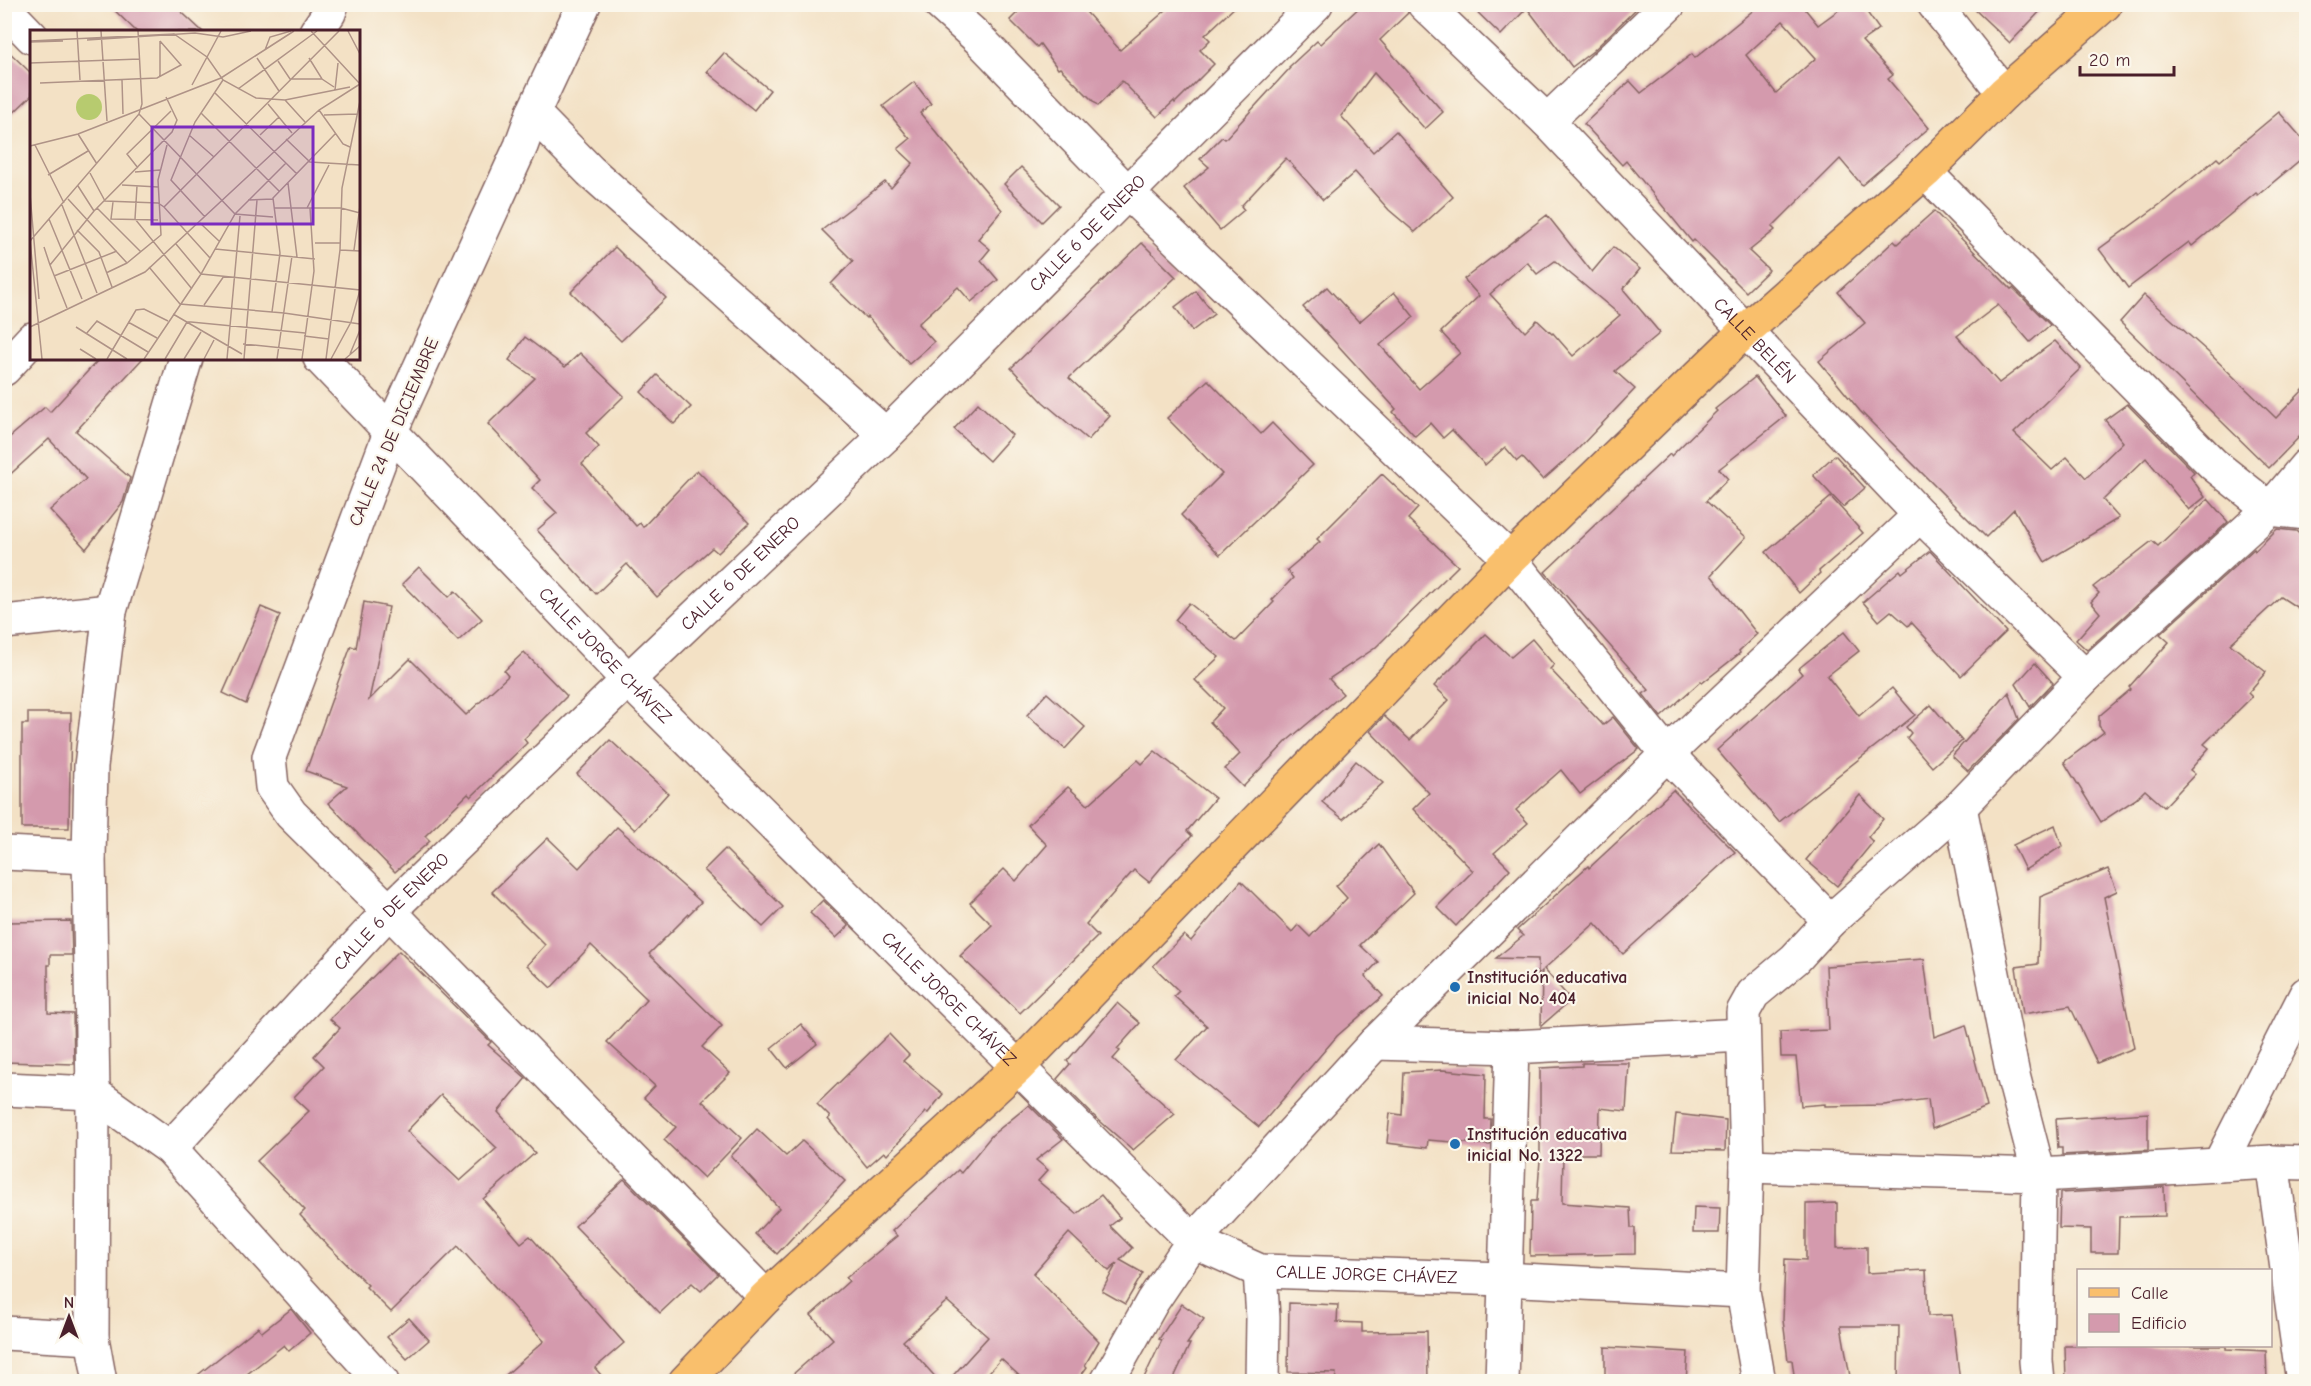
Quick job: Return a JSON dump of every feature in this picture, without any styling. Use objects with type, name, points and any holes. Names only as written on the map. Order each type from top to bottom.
[{"type":"main road","points":[[693,1379],[766,1297],[1018,1067],[1510,559],[1744,331],[1925,172],[2004,93],[2105,4]]},
{"type":"street","points":[[317,30],[332,4]]},
{"type":"street","name":"CALLE 24 DE DICIEMBRE","points":[[389,911],[291,814],[272,787],[269,757],[390,433],[584,4]]},
{"type":"street","points":[[940,4],[979,39],[1129,194],[1510,559],[1667,754],[1830,921]]},
{"type":"street","name":"CALLE 6 DE ENERO","points":[[170,1148],[389,911],[886,435],[1129,194],[1316,4]]},
{"type":"street","name":"CALLE BELÉN","points":[[1424,4],[1547,121],[1920,515],[2085,677]]},
{"type":"street","points":[[1547,121],[1669,4]]},
{"type":"street","points":[[1934,4],[2004,93]]},
{"type":"street","points":[[9,11],[30,35]]},
{"type":"street","points":[[533,113],[590,171],[886,435]]},
{"type":"street","points":[[1925,172],[2213,464],[2270,508],[2307,513]]},
{"type":"street","points":[[4,369],[30,341]]},
{"type":"street","points":[[100,1382],[92,1338],[93,1094],[89,857],[91,766],[110,611],[185,360]]},
{"type":"street","name":"CALLE JORGE CHÁVEZ","points":[[322,360],[628,680],[1193,1241],[1260,1271],[1504,1279],[1743,1291]]},
{"type":"street","points":[[1759,1382],[1743,1291],[1747,1166],[1743,1012],[1753,994],[1795,959],[1830,921],[1960,807],[2085,677],[2270,508],[2307,466]]},
{"type":"street","points":[[1107,1382],[1152,1302],[1193,1241],[1375,1043],[1667,754],[1920,515]]},
{"type":"street","points":[[4,622],[110,611]]},
{"type":"street","points":[[1960,807],[2013,1075],[2038,1175],[2038,1382]]},
{"type":"street","points":[[4,853],[89,857]]},
{"type":"street","points":[[389,911],[766,1297]]},
{"type":"street","points":[[2219,1165],[2307,994]]},
{"type":"street","points":[[1375,1043],[1512,1047],[1743,1035]]},
{"type":"street","points":[[1502,1382],[1512,1047]]},
{"type":"street","points":[[4,1089],[93,1094],[170,1148],[381,1382]]},
{"type":"street","points":[[1747,1166],[2038,1175],[2272,1162],[2307,1163]]},
{"type":"street","points":[[2272,1162],[2302,1382]]},
{"type":"street","points":[[1260,1271],[1263,1318],[1262,1382]]},
{"type":"street","points":[[4,1333],[92,1338]]},
{"type":"building","points":[[108,4],[173,4],[201,30],[135,30]]},
{"type":"building","points":[[1026,4],[1079,4],[1120,50],[1173,4],[1238,4],[1205,35],[1210,40],[1200,50],[1214,64],[1175,103],[1174,101],[1157,117],[1122,81],[1098,106],[1060,68],[1058,69],[1040,44],[1037,47],[1010,20]]},
{"type":"building","points":[[1363,4],[1406,4],[1408,13],[1380,40],[1443,112],[1425,129],[1374,73],[1341,116],[1373,152],[1396,131],[1453,197],[1415,232],[1389,210],[1355,172],[1323,200],[1286,158],[1241,206],[1244,210],[1220,230],[1184,188],[1209,167],[1200,159],[1222,137],[1225,139],[1289,67],[1317,41],[1320,44]]},
{"type":"building","points":[[1469,4],[1641,4],[1593,51],[1572,67],[1527,8],[1501,35]]},
{"type":"building","points":[[1761,4],[1801,4],[1818,25],[1847,4],[1861,4],[1879,29],[1862,41],[1893,75],[1888,79],[1929,128],[1862,185],[1840,159],[1772,227],[1775,230],[1749,251],[1769,270],[1746,292],[1694,240],[1692,242],[1626,161],[1622,165],[1584,124],[1630,81],[1641,93],[1692,54],[1695,58]],"holes":[[[1783,21],[1816,58],[1776,93],[1746,55]]]},
{"type":"building","points":[[1969,4],[2047,4],[2010,43]]},
{"type":"building","points":[[4,47],[30,72],[30,97],[4,122]]},
{"type":"building","points":[[724,53],[770,90],[754,110],[707,72]]},
{"type":"building","points":[[914,82],[931,104],[920,113],[1002,210],[978,239],[990,249],[981,260],[998,280],[971,302],[958,287],[918,324],[934,342],[909,364],[867,316],[866,318],[831,284],[853,261],[822,230],[885,182],[891,188],[913,163],[898,149],[910,139],[883,106]]},
{"type":"building","points":[[2279,112],[2307,144],[2307,154],[2192,246],[2189,242],[2128,288],[2099,249],[2166,200],[2217,158],[2220,161]]},
{"type":"building","points":[[1021,167],[1059,205],[1042,222],[1004,184]]},
{"type":"building","points":[[1934,211],[2050,325],[2030,342],[1998,305],[1957,336],[1999,383],[2055,341],[2081,368],[2014,433],[2052,470],[2067,457],[2086,478],[2123,442],[2105,420],[2127,404],[2194,472],[2190,476],[2205,497],[2189,510],[2146,458],[2103,500],[2119,518],[2045,562],[2014,509],[1986,537],[1860,411],[1819,361],[1865,323],[1838,292],[1894,241],[1897,244]]},
{"type":"building","points":[[1547,215],[1592,272],[1613,247],[1640,269],[1623,289],[1660,333],[1615,371],[1635,389],[1578,449],[1543,480],[1522,457],[1517,461],[1505,447],[1485,465],[1452,430],[1443,438],[1430,423],[1415,436],[1393,412],[1396,409],[1303,307],[1327,287],[1359,322],[1394,292],[1414,317],[1380,345],[1419,389],[1460,353],[1441,332],[1479,296],[1464,279]],"holes":[[[1555,261],[1620,315],[1573,356],[1553,333],[1537,320],[1525,332],[1490,294],[1527,262],[1537,274]]]},
{"type":"building","points":[[1142,243],[1176,277],[1069,378],[1110,416],[1088,440],[1043,402],[1011,368]]},
{"type":"building","points":[[615,247],[666,298],[621,341],[571,292]]},
{"type":"building","points":[[1196,291],[1214,314],[1192,331],[1175,307]]},
{"type":"building","points":[[2144,295],[2208,352],[2276,418],[2307,386],[2307,429],[2269,468],[2120,322]]},
{"type":"building","points":[[525,337],[565,367],[580,353],[624,396],[586,433],[599,447],[582,464],[636,526],[640,523],[643,527],[697,470],[749,523],[718,553],[712,548],[657,597],[627,564],[596,594],[537,530],[557,513],[532,488],[540,480],[488,424],[535,378],[509,360]]},
{"type":"building","points":[[98,360],[141,360],[76,431],[130,478],[123,502],[86,549],[50,510],[86,479],[49,439],[4,480],[4,442],[45,407],[50,412]]},
{"type":"building","points":[[657,375],[691,407],[674,424],[641,392]]},
{"type":"building","points":[[1755,377],[1786,416],[1719,469],[1728,479],[1706,501],[1746,537],[1711,575],[1757,634],[1739,651],[1740,653],[1702,683],[1701,681],[1661,717],[1643,694],[1649,690],[1545,572],[1670,454],[1671,456],[1717,411],[1715,409]]},
{"type":"building","points":[[1208,380],[1261,434],[1272,423],[1313,465],[1220,555],[1181,515],[1222,474],[1167,418]]},
{"type":"building","points":[[978,403],[1012,435],[989,461],[954,429]]},
{"type":"building","points":[[1835,455],[1865,488],[1843,507],[1813,475]]},
{"type":"building","points":[[1382,474],[1418,508],[1408,519],[1458,566],[1375,648],[1329,679],[1343,694],[1288,740],[1243,787],[1225,769],[1240,754],[1210,722],[1223,708],[1195,680],[1219,657],[1175,620],[1189,603],[1236,641],[1274,602],[1272,600],[1293,578],[1287,570],[1320,542],[1317,539]]},
{"type":"building","points":[[1831,497],[1863,533],[1819,571],[1820,573],[1799,593],[1766,552]]},
{"type":"building","points":[[2208,499],[2228,522],[2087,650],[2076,640],[2100,613],[2091,602],[2099,593],[2093,587],[2152,541],[2158,546]]},
{"type":"building","points":[[2277,529],[2296,531],[2307,541],[2307,614],[2281,597],[2230,644],[2266,672],[2248,693],[2252,697],[2204,744],[2209,748],[2190,770],[2195,774],[2164,807],[2145,790],[2136,799],[2101,822],[2064,762],[2104,732],[2099,726],[2099,716],[2131,689],[2129,687],[2169,642],[2160,634]]},
{"type":"building","points":[[1930,551],[2006,632],[1961,676],[1911,622],[1908,626],[1891,611],[1879,621],[1863,602],[1900,570],[1902,573]]},
{"type":"building","points":[[419,567],[449,597],[455,591],[482,619],[458,641],[402,584]]},
{"type":"building","points":[[364,602],[389,607],[369,700],[410,659],[466,715],[508,676],[504,671],[524,652],[567,696],[524,739],[527,743],[471,797],[468,794],[425,836],[430,841],[395,872],[328,803],[347,786],[306,771],[351,646],[356,648]]},
{"type":"building","points":[[261,607],[280,615],[246,704],[223,693]]},
{"type":"building","points":[[1844,632],[1859,651],[1827,676],[1859,716],[1892,688],[1915,715],[1779,822],[1717,750],[1802,674],[1798,669]]},
{"type":"building","points":[[1486,634],[1511,657],[1532,639],[1554,665],[1550,669],[1603,725],[1613,717],[1639,749],[1580,794],[1561,770],[1516,810],[1528,823],[1494,853],[1510,869],[1456,926],[1437,907],[1473,871],[1413,809],[1429,793],[1370,731],[1384,716],[1410,740],[1449,700],[1434,686]]},
{"type":"building","points":[[2035,663],[2053,683],[2030,707],[2016,684]]},
{"type":"building","points":[[2009,692],[2019,719],[1968,771],[1952,756]]},
{"type":"building","points":[[1047,693],[1085,727],[1065,749],[1027,715]]},
{"type":"building","points":[[1931,705],[1962,741],[1932,767],[1907,738],[1911,733],[1906,727]]},
{"type":"building","points":[[28,713],[71,713],[69,828],[22,828],[22,724],[28,724]]},
{"type":"building","points":[[610,740],[668,793],[635,830],[577,774]]},
{"type":"building","points":[[1155,751],[1215,798],[1187,831],[1192,836],[1149,882],[1134,870],[1086,924],[1098,936],[1020,1013],[960,956],[992,925],[970,903],[1004,869],[1016,881],[1047,845],[1028,825],[1068,787],[1088,805],[1138,760],[1142,764]]},
{"type":"building","points":[[1356,761],[1383,783],[1343,819],[1322,802]]},
{"type":"building","points":[[1673,790],[1735,852],[1623,954],[1595,923],[1544,969],[1571,1000],[1541,1026],[1542,971],[1538,975],[1538,959],[1496,958],[1523,936],[1517,930],[1588,866],[1589,868]]},
{"type":"building","points":[[1860,795],[1883,819],[1868,837],[1873,842],[1837,886],[1806,860]]},
{"type":"building","points":[[2055,825],[2062,846],[2025,870],[2013,845]]},
{"type":"building","points":[[617,827],[701,902],[649,954],[722,1026],[702,1047],[730,1073],[702,1101],[742,1138],[704,1178],[664,1140],[676,1127],[644,1098],[655,1086],[607,1042],[647,999],[591,945],[551,988],[527,965],[545,945],[492,892],[548,838],[579,868]]},
{"type":"building","points":[[1379,844],[1414,893],[1360,945],[1378,962],[1365,976],[1383,996],[1337,1036],[1259,1127],[1176,1060],[1207,1026],[1174,996],[1179,991],[1153,966],[1184,935],[1191,941],[1241,881],[1292,932],[1298,925],[1310,937],[1347,898],[1336,886]]},
{"type":"building","points":[[725,849],[783,907],[763,927],[704,870]]},
{"type":"building","points":[[2108,869],[2117,891],[2104,897],[2134,1048],[2097,1063],[2070,1006],[2023,1014],[2016,967],[2038,964],[2040,897]]},
{"type":"building","points":[[823,900],[849,926],[836,938],[810,913]]},
{"type":"building","points":[[71,921],[72,955],[50,955],[48,1013],[73,1014],[74,1064],[4,1062],[6,922]]},
{"type":"building","points":[[399,951],[491,1042],[488,1045],[526,1078],[498,1112],[535,1153],[483,1199],[521,1243],[530,1236],[624,1343],[595,1368],[607,1382],[498,1382],[544,1341],[458,1246],[391,1312],[300,1215],[305,1210],[257,1161],[309,1111],[294,1097],[324,1066],[314,1056],[340,1028],[330,1019]],"holes":[[[441,1095],[497,1148],[460,1181],[407,1131]]]},
{"type":"building","points":[[1924,959],[1934,1037],[1966,1025],[1987,1107],[1932,1129],[1928,1099],[1884,1105],[1801,1106],[1796,1057],[1781,1057],[1780,1032],[1829,1030],[1826,966]]},
{"type":"building","points":[[1117,1003],[1140,1023],[1117,1049],[1120,1051],[1113,1059],[1175,1114],[1133,1150],[1057,1079],[1070,1064],[1067,1061]]},
{"type":"building","points":[[801,1024],[817,1044],[787,1068],[771,1048]]},
{"type":"building","points":[[889,1034],[909,1055],[903,1061],[943,1094],[887,1155],[884,1152],[867,1167],[828,1119],[830,1117],[817,1104]]},
{"type":"building","points":[[1582,1063],[1629,1063],[1626,1111],[1600,1108],[1599,1154],[1563,1154],[1562,1203],[1630,1208],[1631,1228],[1635,1228],[1635,1254],[1530,1256],[1531,1201],[1537,1201],[1540,1160],[1540,1068],[1582,1066]]},
{"type":"building","points":[[1443,1070],[1486,1074],[1485,1119],[1491,1119],[1490,1145],[1428,1140],[1427,1148],[1387,1143],[1390,1113],[1402,1115],[1404,1072]]},
{"type":"building","points":[[1029,1105],[1063,1139],[1036,1160],[1048,1170],[1038,1181],[1077,1214],[1101,1195],[1120,1218],[1110,1226],[1132,1248],[1120,1260],[1143,1273],[1125,1304],[1102,1291],[1117,1263],[1109,1271],[1069,1233],[1033,1274],[1099,1341],[1085,1365],[1087,1367],[1076,1382],[1026,1382],[1001,1359],[980,1382],[947,1382],[988,1337],[947,1301],[903,1341],[940,1382],[784,1382],[833,1339],[811,1315],[849,1281],[846,1278],[897,1236],[892,1231],[958,1170],[961,1173],[992,1135]]},
{"type":"building","points":[[2148,1113],[2148,1150],[2062,1155],[2062,1148],[2058,1148],[2056,1119]]},
{"type":"building","points":[[1676,1114],[1726,1120],[1725,1151],[1672,1150]]},
{"type":"building","points":[[757,1129],[786,1156],[802,1141],[845,1181],[777,1254],[755,1234],[779,1208],[731,1156]]},
{"type":"building","points":[[624,1179],[718,1274],[701,1291],[692,1283],[660,1313],[575,1226]]},
{"type":"building","points":[[2164,1187],[2165,1216],[2119,1217],[2118,1253],[2091,1253],[2091,1229],[2059,1228],[2060,1193]]},
{"type":"building","points":[[1837,1203],[1837,1248],[1867,1247],[1867,1273],[1926,1270],[1928,1316],[1952,1315],[1960,1382],[1898,1382],[1899,1326],[1841,1326],[1851,1382],[1795,1382],[1792,1360],[1788,1360],[1783,1320],[1785,1259],[1806,1260],[1806,1204]]},
{"type":"building","points":[[1694,1207],[1720,1208],[1719,1233],[1693,1233]]},
{"type":"building","points":[[1289,1303],[1338,1305],[1337,1322],[1362,1323],[1362,1332],[1427,1331],[1428,1382],[1335,1382],[1336,1373],[1288,1372]]},
{"type":"building","points":[[1182,1304],[1204,1319],[1187,1344],[1190,1344],[1172,1382],[1142,1382],[1162,1340],[1159,1339]]},
{"type":"building","points":[[291,1309],[310,1333],[289,1351],[284,1345],[237,1382],[189,1382],[258,1327],[262,1332]]},
{"type":"building","points":[[409,1318],[429,1340],[407,1359],[387,1337]]},
{"type":"building","points":[[2065,1346],[2226,1347],[2226,1349],[2266,1351],[2267,1382],[2066,1382]]},
{"type":"building","points":[[1605,1347],[1688,1352],[1686,1382],[1605,1382]]},
{"type":"place","name":"Institución educativa inicial No. 404","points":[[1455,987]]},
{"type":"place","name":"Institución educativa inicial No. 1322","points":[[1455,1144]]}]
